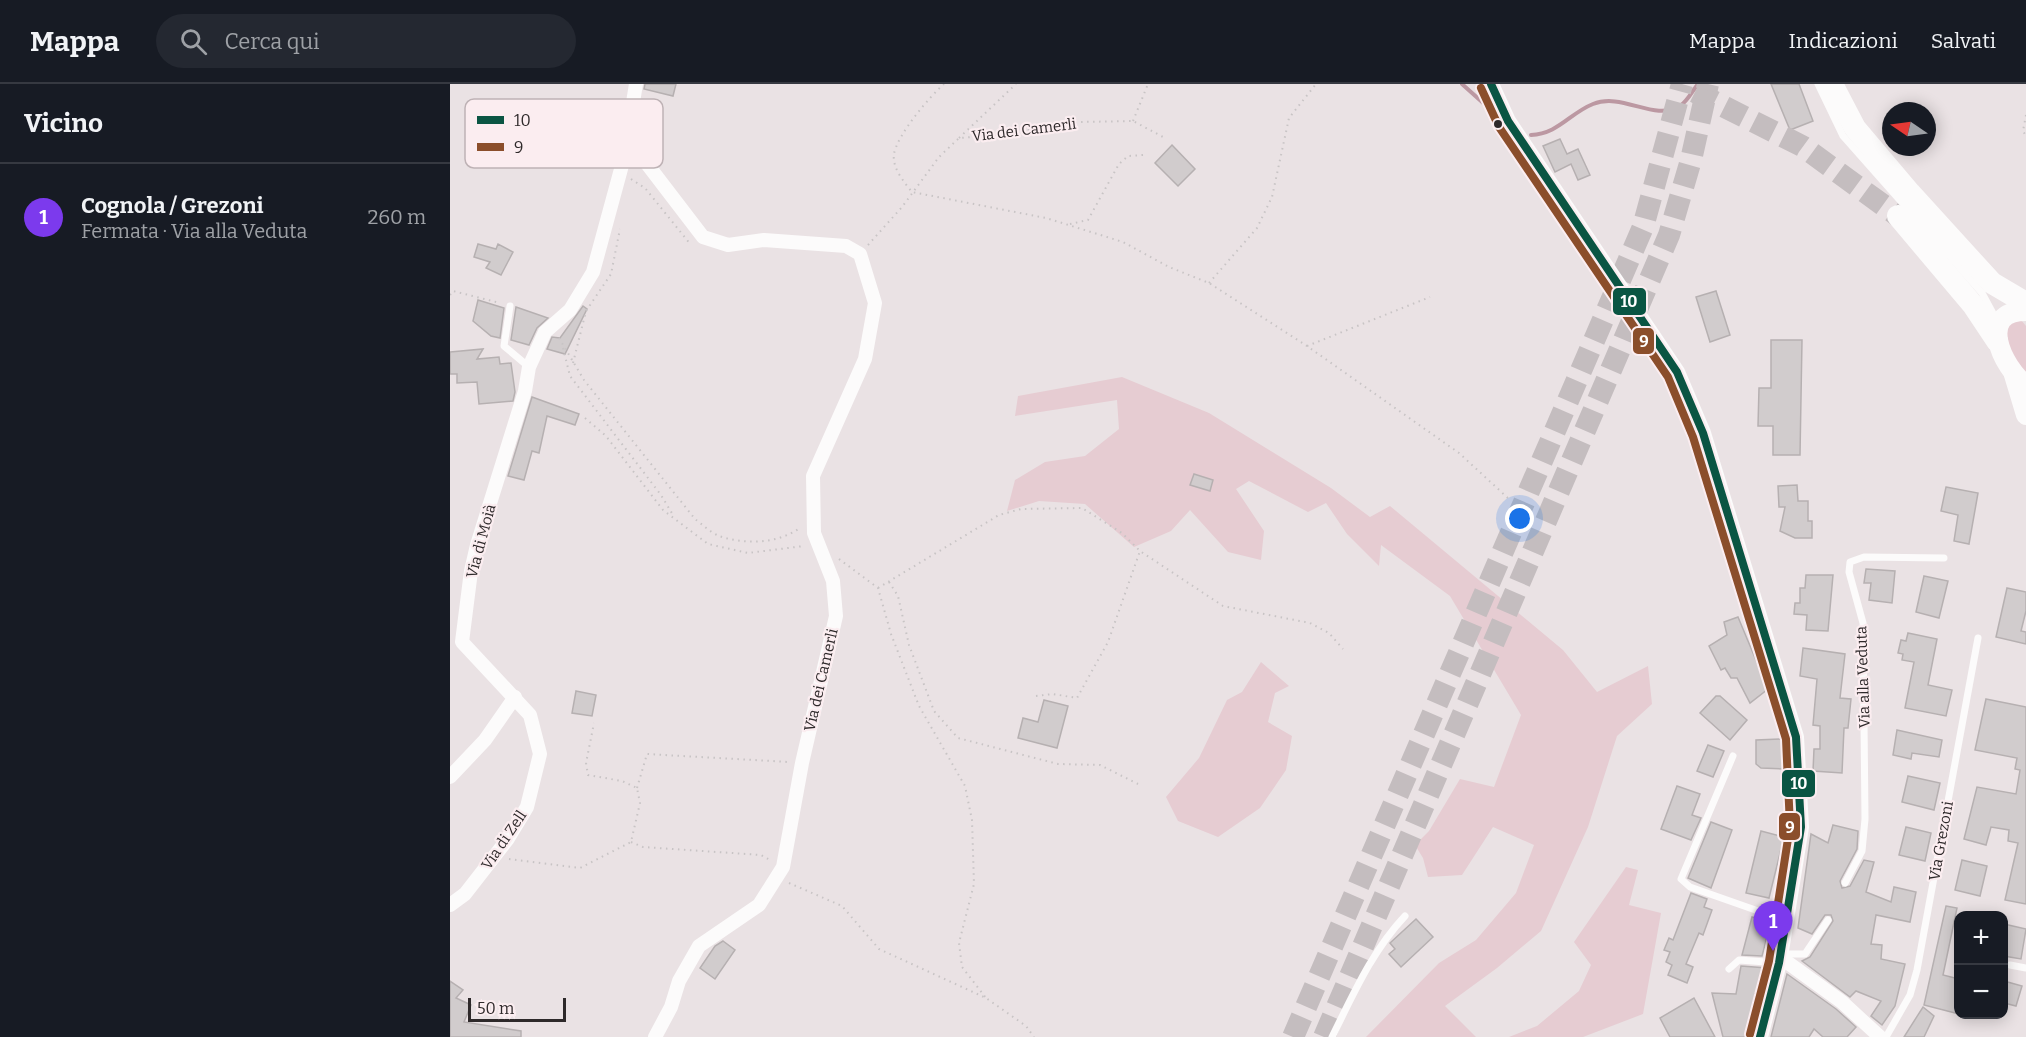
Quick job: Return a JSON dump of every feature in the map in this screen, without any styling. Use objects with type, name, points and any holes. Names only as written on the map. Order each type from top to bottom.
[{"type":"highway","points":[[1832,84],[1854,128],[1910,193],[1992,283],[2026,303]]},
{"type":"highway","points":[[1898,216],[1999,333]]},
{"type":"main road","points":[[2026,311],[2014,312],[1999,333],[2001,354],[2020,380],[2026,415]]},
{"type":"street","name":"Via di Moià","points":[[634,99],[636,84]]},
{"type":"street","points":[[1491,84],[1508,121],[1677,372],[1703,433],[1796,737],[1801,827],[1780,960],[1760,1037]]},
{"type":"street","name":"Via di Moià","points":[[515,697],[504,689],[462,642],[477,544],[513,436],[529,367],[544,332],[570,310],[593,273],[612,210],[621,168]]},
{"type":"street","points":[[650,168],[703,237],[728,245],[765,240],[846,246],[860,254]]},
{"type":"street","name":"Via dei Camerli","points":[[655,1037],[671,1007],[679,981],[699,946],[759,905],[780,872],[802,763],[836,616],[832,581],[812,518],[813,476],[865,359],[875,303],[860,254]]},
{"type":"street","points":[[450,777],[485,740],[515,697]]},
{"type":"street","name":"Via di Zell","points":[[450,905],[465,894],[494,858],[527,807],[540,754],[530,716],[515,697]]},
{"type":"street","points":[[1780,960],[1818,983],[1880,1037]]},
{"type":"lane","points":[[1818,84],[1843,136],[1982,293],[1999,333]]},
{"type":"lane","points":[[510,306],[504,346],[529,367]]},
{"type":"lane","name":"Via alla Veduta","points":[[1845,883],[1862,851],[1865,819],[1863,623],[1849,572],[1850,562],[1864,557],[1944,558]]},
{"type":"lane","name":"Via Grezoni","points":[[1886,1037],[1910,995],[1917,970],[1978,638]]},
{"type":"lane","points":[[1733,756],[1681,879],[1690,887],[1786,921]]},
{"type":"lane","points":[[1332,1037],[1368,966],[1389,933],[1405,916]]},
{"type":"lane","points":[[1730,969],[1739,960],[1780,960],[1787,954],[1805,954],[1828,920]]},
{"type":"lane","points":[[2010,965],[2026,968]]},
{"type":"path","points":[[944,84],[932,94],[908,126],[894,154],[897,172],[912,192],[1002,208],[1067,224],[1123,242],[1169,267],[1209,283],[1307,346],[1459,453],[1509,499]]},
{"type":"path","points":[[959,138],[1016,84]]},
{"type":"path","points":[[1133,121],[1148,84]]},
{"type":"path","points":[[1209,283],[1257,228],[1272,197],[1289,118],[1316,84]]},
{"type":"path","points":[[2026,115],[2023,131],[2026,136]]},
{"type":"path","name":"Via dei Camerli","points":[[860,254],[939,157],[959,138],[998,135],[1080,122],[1133,121],[1165,138]]},
{"type":"path","points":[[1067,224],[1088,220],[1119,164],[1128,156],[1143,155]]},
{"type":"path","points":[[629,178],[645,188],[688,243],[697,248],[715,241]]},
{"type":"path","points":[[573,363],[586,311],[611,274],[621,221]]},
{"type":"path","points":[[450,295],[453,291],[510,306]]},
{"type":"path","points":[[1307,346],[1431,297]]},
{"type":"path","points":[[674,517],[655,486],[570,376],[563,345],[573,363],[660,477],[696,519],[718,536],[758,542],[787,538],[812,518]]},
{"type":"path","points":[[585,418],[606,436],[663,510],[708,544],[748,553],[820,547],[878,588],[891,634],[919,706],[966,786],[972,820],[974,884],[959,943],[962,967],[986,998]]},
{"type":"path","points":[[878,588],[999,515],[1021,509],[1082,508],[1122,533],[1140,551],[1223,606],[1310,622],[1329,633],[1343,649]]},
{"type":"path","points":[[1036,696],[1053,694],[1077,698],[1107,642],[1140,551]]},
{"type":"path","points":[[889,582],[898,596],[909,645],[934,711],[958,738],[1058,764],[1100,765],[1138,784]]},
{"type":"path","points":[[594,723],[586,763],[588,775],[622,781],[637,788]]},
{"type":"path","points":[[631,842],[640,803],[637,788],[647,754],[802,763]]},
{"type":"path","points":[[494,858],[580,868],[631,842],[643,847],[761,855],[780,872],[842,906],[879,949],[986,998],[1026,1026],[1034,1037]]},
{"type":"shaded area","points":[[2021,320],[2026,326],[2026,374],[2007,353],[2006,324]]},
{"type":"shaded area","points":[[1122,377],[1209,413],[1331,488],[1370,517],[1390,506],[1563,650],[1597,692],[1648,666],[1652,704],[1617,736],[1588,827],[1541,931],[1497,968],[1445,1006],[1476,1037],[1366,1037],[1439,963],[1476,940],[1516,893],[1534,845],[1493,827],[1462,875],[1428,877],[1423,858],[1415,845],[1429,831],[1460,779],[1494,787],[1521,715],[1450,596],[1381,545],[1379,566],[1347,534],[1326,503],[1308,512],[1249,481],[1236,489],[1264,531],[1261,560],[1228,552],[1190,510],[1171,531],[1134,547],[1085,504],[1039,501],[1007,511],[1015,480],[1045,462],[1085,456],[1119,429],[1117,400],[1015,416],[1018,396]]},
{"type":"shaded area","points":[[1261,662],[1289,686],[1275,693],[1268,722],[1292,736],[1286,770],[1260,808],[1218,837],[1178,821],[1166,797],[1199,758],[1227,700],[1242,692]]},
{"type":"shaded area","points":[[1626,867],[1638,870],[1629,905],[1661,913],[1643,1014],[1583,1037],[1509,1037],[1537,1026],[1579,991],[1591,965],[1574,942]]},
{"type":"building","points":[[645,84],[676,84],[673,96],[644,89]]},
{"type":"building","points":[[1771,84],[1799,84],[1813,121],[1790,130]]},
{"type":"building","points":[[1560,139],[1567,154],[1578,149],[1590,175],[1578,180],[1571,164],[1555,172],[1543,146]]},
{"type":"building","points":[[1172,145],[1195,169],[1178,186],[1155,163]]},
{"type":"building","points":[[478,244],[496,249],[498,244],[513,252],[501,275],[486,268],[490,262],[474,257]]},
{"type":"building","points":[[1716,291],[1730,335],[1710,342],[1696,297]]},
{"type":"building","points":[[478,300],[504,308],[500,338],[491,336],[473,321]]},
{"type":"building","points":[[583,306],[587,309],[565,354],[547,349],[552,337],[560,338]]},
{"type":"building","points":[[516,307],[548,318],[537,328],[529,345],[511,340]]},
{"type":"building","points":[[1771,340],[1802,340],[1800,455],[1773,455],[1773,426],[1758,426],[1759,388],[1771,388]]},
{"type":"building","points":[[483,349],[477,359],[499,357],[500,364],[511,363],[515,392],[513,401],[479,404],[477,382],[457,383],[457,374],[450,374],[450,352]]},
{"type":"building","points":[[532,397],[579,414],[575,425],[547,416],[539,453],[532,451],[524,480],[508,476]]},
{"type":"building","points":[[1194,474],[1213,480],[1210,491],[1190,485]]},
{"type":"building","points":[[1797,485],[1798,501],[1808,501],[1808,521],[1812,521],[1812,538],[1795,538],[1780,531],[1785,507],[1779,507],[1778,486]]},
{"type":"building","points":[[1946,487],[1978,493],[1969,544],[1954,541],[1958,515],[1941,511]]},
{"type":"building","points":[[1866,569],[1895,571],[1892,603],[1869,600],[1871,583],[1864,583]]},
{"type":"building","points":[[1806,575],[1833,575],[1828,631],[1806,630],[1807,615],[1794,614],[1795,603],[1800,603],[1800,588],[1805,588]]},
{"type":"building","points":[[1924,576],[1948,581],[1939,618],[1916,612]]},
{"type":"building","points":[[2007,588],[2026,592],[2026,611],[2021,631],[2026,632],[2026,644],[1996,637]]},
{"type":"building","points":[[1738,617],[1768,689],[1750,703],[1737,678],[1731,678],[1725,668],[1721,670],[1709,646],[1727,635],[1724,622]]},
{"type":"building","points":[[1908,633],[1937,639],[1928,685],[1952,690],[1946,716],[1905,708],[1914,662],[1902,660],[1903,654],[1898,653],[1901,640],[1906,641]]},
{"type":"building","points":[[1803,648],[1845,654],[1840,698],[1851,699],[1848,728],[1844,728],[1842,773],[1813,771],[1814,749],[1820,749],[1820,726],[1813,725],[1817,679],[1800,676]]},
{"type":"building","points":[[576,691],[596,695],[592,716],[572,713]]},
{"type":"building","points":[[1716,696],[1720,696],[1747,720],[1730,740],[1700,713]]},
{"type":"building","points":[[1986,699],[2026,707],[2026,904],[2005,900],[2018,843],[2008,841],[2009,830],[1991,827],[1986,845],[1964,839],[1977,787],[2016,794],[2020,770],[2015,769],[2017,758],[1975,750]]},
{"type":"building","points":[[1044,700],[1068,706],[1057,748],[1018,738],[1023,718],[1038,722]]},
{"type":"building","points":[[1897,730],[1942,740],[1939,757],[1912,753],[1911,759],[1893,755]]},
{"type":"building","points":[[1783,739],[1784,769],[1761,768],[1756,764],[1756,740]]},
{"type":"building","points":[[1708,745],[1724,751],[1713,777],[1697,771]]},
{"type":"building","points":[[1908,776],[1940,783],[1934,810],[1902,802]]},
{"type":"building","points":[[1677,786],[1700,794],[1692,815],[1701,818],[1691,840],[1661,829]]},
{"type":"building","points":[[1711,822],[1732,830],[1711,888],[1688,878]]},
{"type":"building","points":[[1833,825],[1858,831],[1857,849],[1840,881],[1842,888],[1850,886],[1864,860],[1874,862],[1866,892],[1891,902],[1894,887],[1916,892],[1910,922],[1876,915],[1871,944],[1882,945],[1881,959],[1905,964],[1895,1006],[1882,1025],[1871,1016],[1881,1001],[1856,991],[1850,997],[1802,961],[1810,957],[1833,921],[1831,915],[1825,915],[1812,934],[1798,928],[1811,834],[1828,843]]},
{"type":"building","points":[[1906,827],[1931,833],[1925,861],[1899,855]]},
{"type":"building","points":[[1761,831],[1784,837],[1769,898],[1746,893]]},
{"type":"building","points":[[1962,860],[1987,866],[1980,896],[1955,890]]},
{"type":"building","points":[[1691,893],[1707,899],[1704,907],[1712,910],[1703,935],[1699,933],[1686,964],[1693,967],[1687,983],[1668,975],[1672,965],[1666,962],[1670,952],[1664,950],[1669,938],[1673,940]]},
{"type":"building","points":[[1946,906],[1957,908],[1954,911],[1954,922],[1943,975],[1954,978],[1954,1013],[1924,1005]]},
{"type":"building","points":[[1752,917],[1771,922],[1762,956],[1742,955]]},
{"type":"building","points":[[1416,919],[1433,937],[1401,967],[1389,954],[1395,949],[1390,943]]},
{"type":"building","points":[[2008,925],[2026,929],[2021,959],[2008,957]]},
{"type":"building","points":[[723,941],[735,950],[715,979],[700,968],[715,946]]},
{"type":"building","points":[[1741,966],[1767,968],[1760,995],[1755,994],[1757,1006],[1750,1037],[1723,1037],[1712,993],[1736,994]]},
{"type":"building","points":[[1787,974],[1836,1009],[1856,1027],[1847,1037],[1823,1037],[1814,1029],[1809,1037],[1771,1037]]},
{"type":"building","points":[[450,981],[463,990],[456,998],[471,1005],[464,1022],[521,1031],[521,1037],[450,1037]]},
{"type":"building","points":[[2008,982],[2022,986],[2016,1006],[2008,1004]]},
{"type":"building","points":[[1694,998],[1715,1037],[1670,1037],[1660,1018]]},
{"type":"building","points":[[1923,1007],[1934,1016],[1924,1037],[1904,1037]]},
{"type":"waterway","points":[[1462,84],[1491,110]]},
{"type":"waterway","points":[[1531,135],[1549,131],[1585,108],[1604,101],[1660,111],[1670,110],[1683,104],[1698,84]]},
{"type":"tunnel","points":[[1293,1037],[1643,227],[1682,84]]},
{"type":"tunnel","points":[[1324,1037],[1669,235],[1691,160],[1708,84]]},
{"type":"tunnel","points":[[1695,92],[1802,146],[1898,216]]},
{"type":"transit line","name":"10","points":[[1491,84],[1508,121],[1677,372],[1703,433],[1796,737],[1801,827],[1779,963],[1760,1037]]},
{"type":"transit line","name":"9","points":[[1481,88],[1499,127],[1668,377],[1693,437],[1786,739],[1790,826],[1769,961],[1750,1034]]},
{"type":"place","name":"Cognola / Grezoni","points":[[1773,951]]}]
